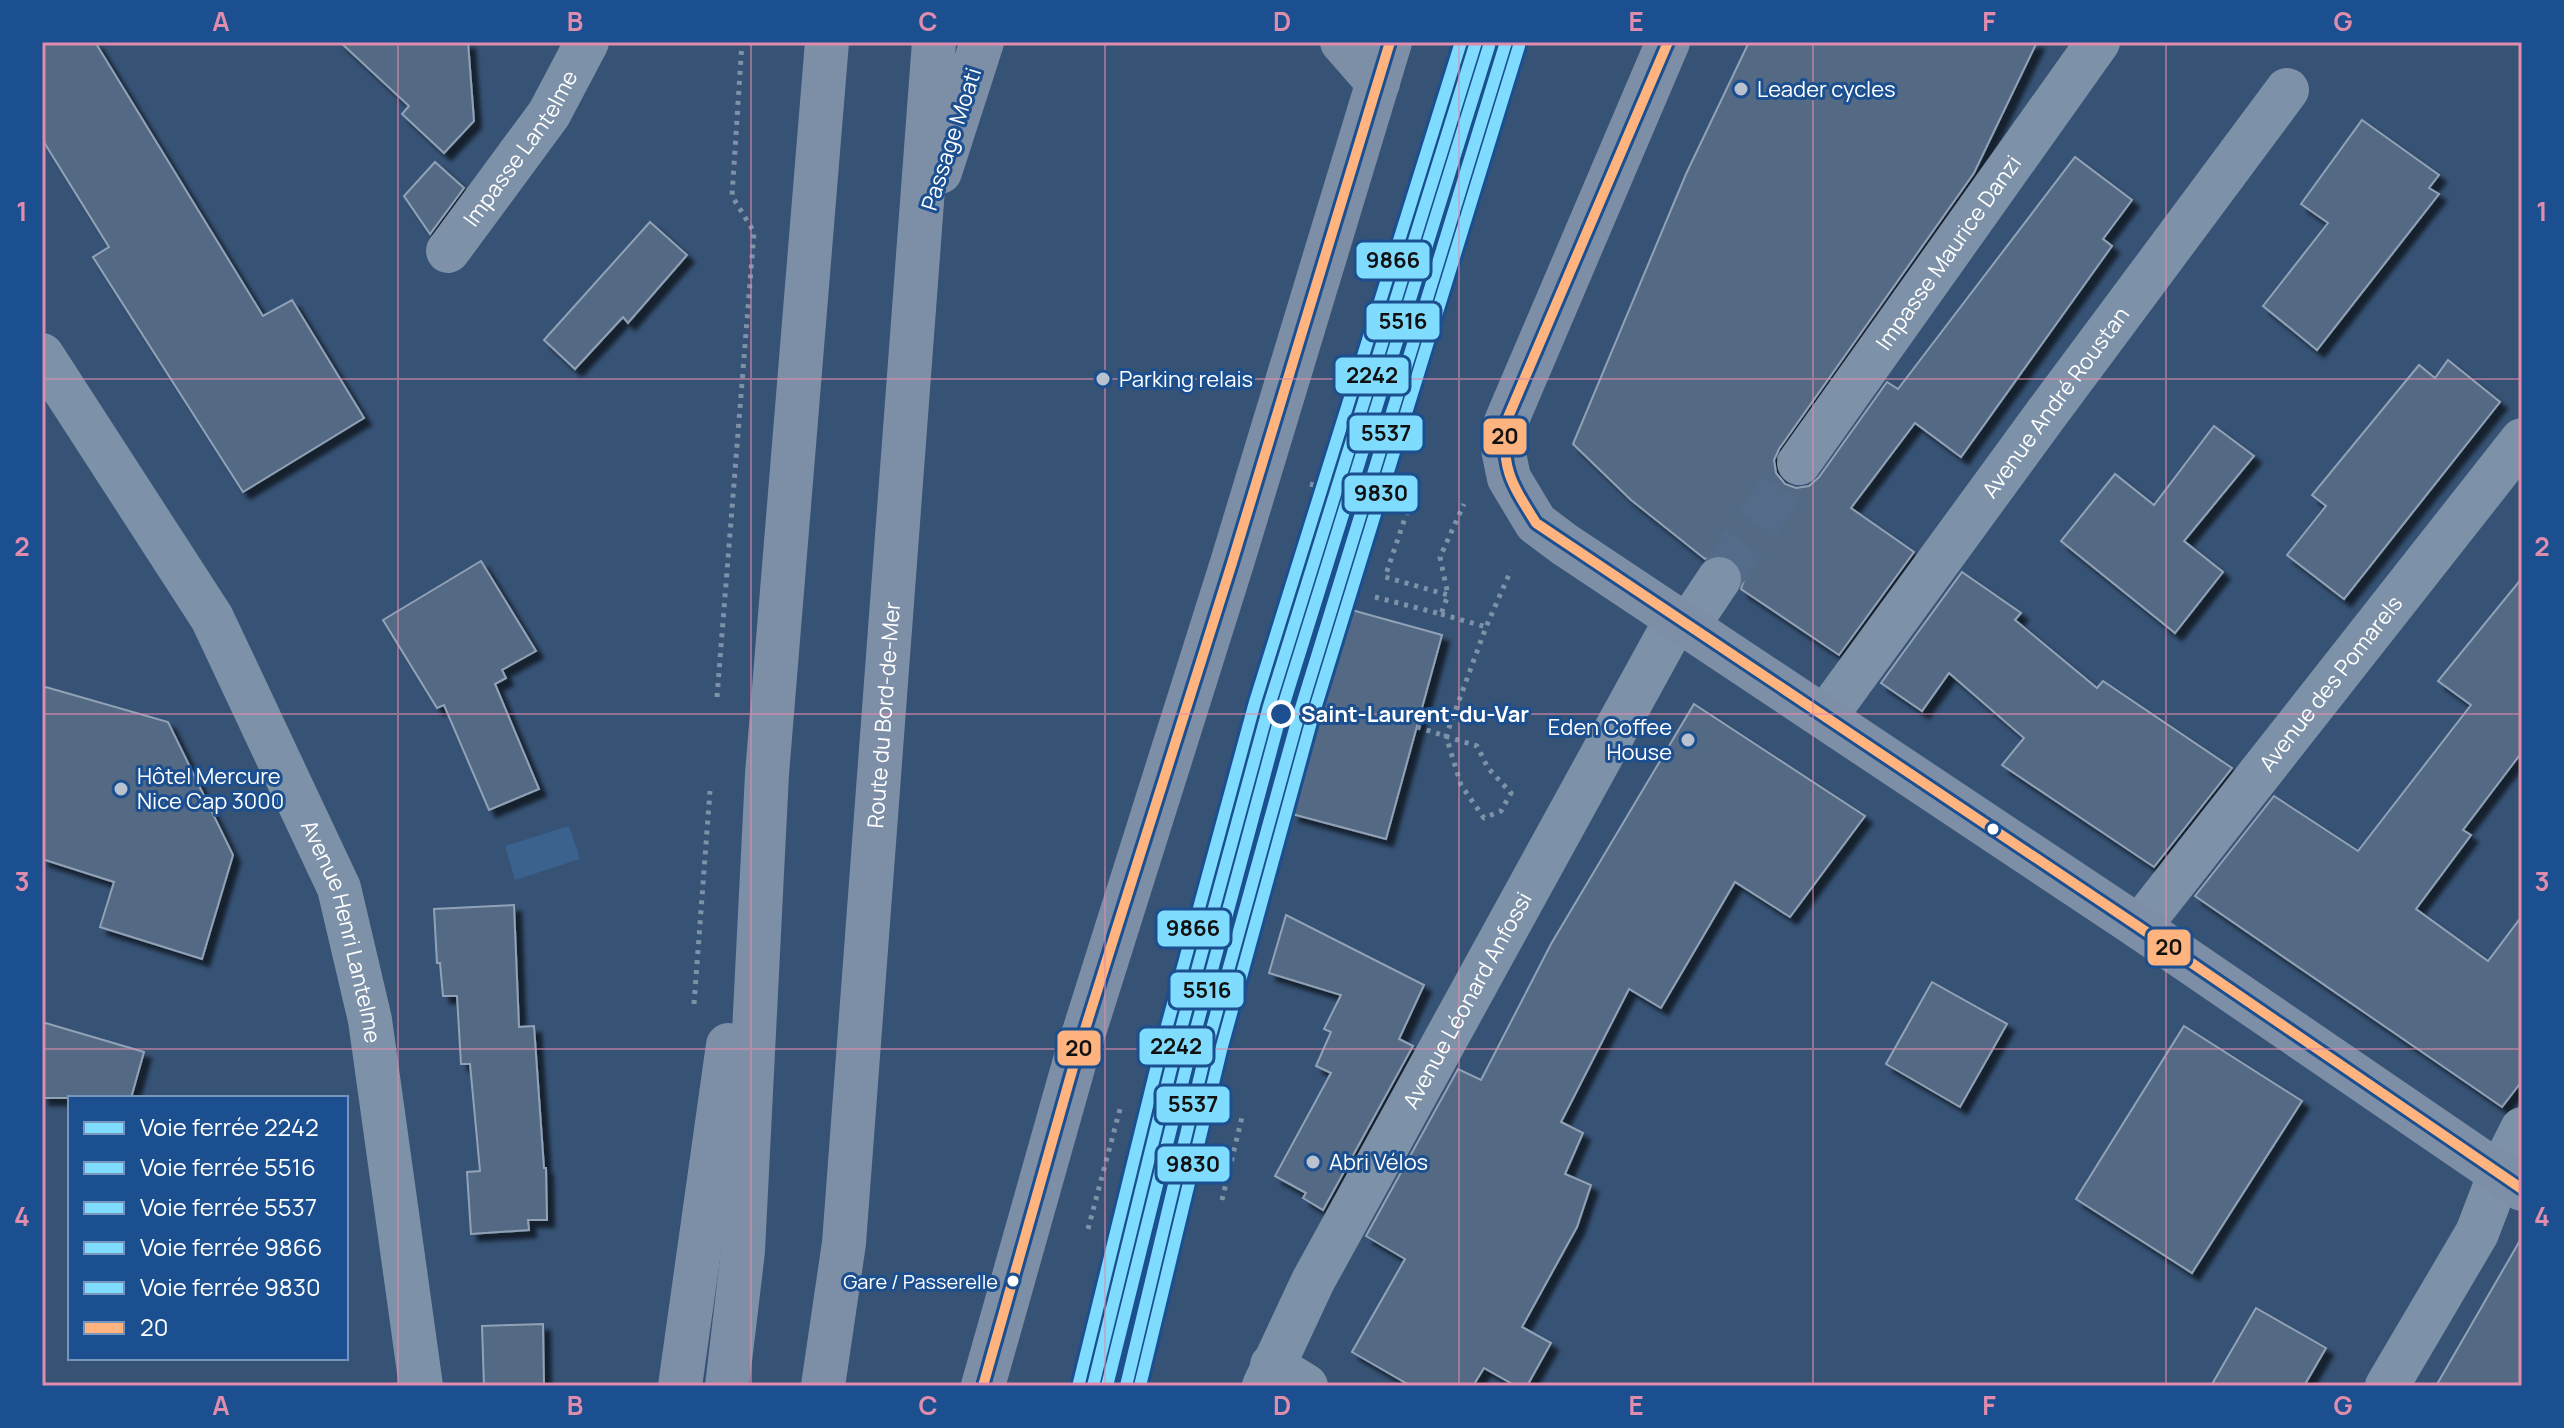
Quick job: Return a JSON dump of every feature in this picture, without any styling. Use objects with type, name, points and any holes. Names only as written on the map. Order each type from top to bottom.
[{"type":"main road","points":[[727,1386],[743,1251],[767,774],[827,42]]},
{"type":"main road","name":"Route du Bord-de-Mer","points":[[823,1386],[844,1243],[906,451],[934,42]]},
{"type":"main road","name":"Passage Moati","points":[[919,235],[982,42]]},
{"type":"main road","points":[[1342,42],[1378,83]]},
{"type":"main road","points":[[983,1386],[1074,1064],[1232,563],[1390,42]]},
{"type":"main road","points":[[1668,42],[1506,422],[1503,449],[1509,478],[1536,523],[2139,927],[2511,1181]]},
{"type":"main road","points":[[680,1386],[767,774]]},
{"type":"street","name":"Impasse Lantelme","points":[[448,251],[549,114],[587,42]]},
{"type":"street","name":"Impasse Maurice Danzi","points":[[1799,463],[2098,42]]},
{"type":"street","name":"Avenue André Roustan","points":[[1825,717],[2287,90]]},
{"type":"street","name":"Avenue Henri Lantelme","points":[[42,355],[212,618],[339,888],[370,1020],[421,1386]]},
{"type":"street","name":"Avenue des Pomarels","points":[[2139,927],[2522,440]]},
{"type":"street","points":[[1682,623],[1719,579]]},
{"type":"street","name":"Avenue Léonard Anfossi","points":[[1281,1379],[1313,1281],[1682,623]]},
{"type":"street","points":[[2387,1386],[2511,1181],[2522,1129]]},
{"type":"path","points":[[721,639],[754,232],[732,196],[742,42]]},
{"type":"path","points":[[1441,614],[1448,595],[1440,557],[1467,498],[1509,478]]},
{"type":"path","points":[[1310,482],[1407,512],[1385,577],[1448,595]]},
{"type":"path","points":[[1417,727],[1446,736],[1477,746],[1488,768],[1511,793],[1501,811],[1484,818],[1461,785],[1446,736],[1502,587],[1536,523]]},
{"type":"path","points":[[1375,597],[1486,627]]},
{"type":"path","points":[[1088,1229],[1120,1109]]},
{"type":"path","points":[[1222,1200],[1243,1113]]},
{"type":"water","points":[[569,826],[580,859],[515,880],[505,846]]},
{"type":"building","points":[[42,42],[95,42],[263,316],[292,300],[364,418],[243,492],[93,257],[109,247],[42,139]]},
{"type":"building","points":[[340,42],[468,42],[474,121],[444,153],[402,114],[409,106]]},
{"type":"building","points":[[1749,42],[2037,42],[1974,173],[1779,449],[1774,460],[1776,473],[1785,484],[1796,488],[1809,486],[1819,477],[1887,382],[1898,389],[2075,157],[2132,200],[2103,239],[2112,246],[1961,457],[1915,423],[1851,508],[1914,552],[1839,655],[1741,589],[1744,580],[1742,569],[1733,559],[1720,554],[1705,559],[1631,500],[1573,444],[1686,174]]},
{"type":"building","points":[[2362,120],[2439,175],[2429,188],[2439,194],[2317,350],[2263,306],[2328,223],[2301,204]]},
{"type":"building","points":[[435,162],[464,188],[430,234],[404,196]]},
{"type":"building","points":[[650,222],[687,255],[628,323],[623,317],[575,369],[544,340]]},
{"type":"building","points":[[2448,360],[2500,402],[2344,599],[2287,555],[2326,506],[2312,495],[2419,365],[2435,378]]},
{"type":"building","points":[[2214,426],[2254,456],[2184,541],[2223,572],[2175,633],[2061,541],[2115,474],[2154,505]]},
{"type":"building","points":[[481,561],[536,651],[502,670],[506,678],[495,684],[539,789],[489,810],[444,705],[437,708],[383,620]]},
{"type":"building","points":[[1962,572],[2021,613],[2015,620],[2097,688],[2103,681],[2232,768],[2154,867],[2002,765],[2024,738],[1949,673],[1922,711],[1881,683]]},
{"type":"building","points":[[2522,578],[2522,752],[2463,830],[2471,835],[2416,909],[2488,961],[2522,916],[2522,1081],[2502,1107],[2195,896],[2274,796],[2358,851],[2471,705],[2438,681]]},
{"type":"building","points":[[1348,609],[1442,635],[1386,839],[1292,814]]},
{"type":"building","name":"Hôtel Mercure Nice Cap 3000","points":[[42,686],[168,722],[233,855],[202,959],[100,927],[114,882],[42,859]]},
{"type":"building","points":[[1694,704],[1865,816],[1790,917],[1735,882],[1661,1008],[1629,989],[1561,1122],[1583,1133],[1565,1174],[1591,1185],[1577,1227],[1522,1327],[1551,1343],[1527,1386],[1516,1386],[1484,1368],[1473,1386],[1411,1386],[1352,1352],[1405,1259],[1366,1236],[1458,1069],[1481,1080],[1551,944]]},
{"type":"building","points":[[514,905],[519,1027],[534,1026],[546,1168],[547,1220],[528,1220],[529,1230],[471,1234],[467,1172],[480,1171],[470,1064],[461,1064],[457,996],[443,996],[440,963],[437,963],[434,909]]},
{"type":"building","points":[[1286,915],[1424,985],[1399,1039],[1413,1046],[1323,1210],[1303,1198],[1306,1193],[1275,1176],[1331,1073],[1316,1066],[1331,1032],[1324,1029],[1341,995],[1269,973]]},
{"type":"building","points":[[1932,982],[2007,1024],[1960,1107],[1886,1064]]},
{"type":"building","points":[[42,1022],[144,1052],[132,1096],[42,1098]]},
{"type":"building","points":[[2184,1026],[2302,1101],[2192,1273],[2076,1199]]},
{"type":"building","points":[[2522,1237],[2522,1386],[2436,1386]]},
{"type":"building","points":[[2256,1308],[2326,1348],[2304,1386],[2211,1386]]},
{"type":"building","points":[[543,1324],[544,1386],[484,1386],[482,1326]]},
{"type":"tunnel","points":[[1719,579],[1799,463]]},
{"type":"rail line","name":"9866","points":[[1079,1383],[1164,1037],[1255,702],[1461,42]]},
{"type":"rail line","name":"2242","points":[[1093,1386],[1178,1040],[1269,706],[1476,42]]},
{"type":"rail line","name":"5537","points":[[1126,1386],[1207,1047],[1298,718],[1506,42]]},
{"type":"rail line","name":"5516","points":[[1107,1386],[1192,1044],[1282,710],[1489,46]]},
{"type":"rail line","name":"9830","points":[[1140,1386],[1221,1050],[1311,722],[1519,46]]},
{"type":"transit line","name":"20","points":[[983,1386],[1074,1064],[1232,563],[1390,42]]},
{"type":"transit line","name":"20","points":[[1668,42],[1506,422],[1505,453],[1510,476],[1536,523],[2139,927],[2522,1189]]},
{"type":"place","name":"Leader cycles","points":[[1741,89]]},
{"type":"place","name":"Parking relais","points":[[1103,379]]},
{"type":"place","name":"Saint-Laurent-du-Var","points":[[1281,714]]},
{"type":"place","name":"Eden Coffee House","points":[[1688,740]]},
{"type":"place","name":"Hôtel Mercure Nice Cap 3000","points":[[121,789]]},
{"type":"place","name":"Abri Vélos","points":[[1313,1162]]},
{"type":"place","name":"Gare / Passerelle","points":[[1013,1281]]}]
